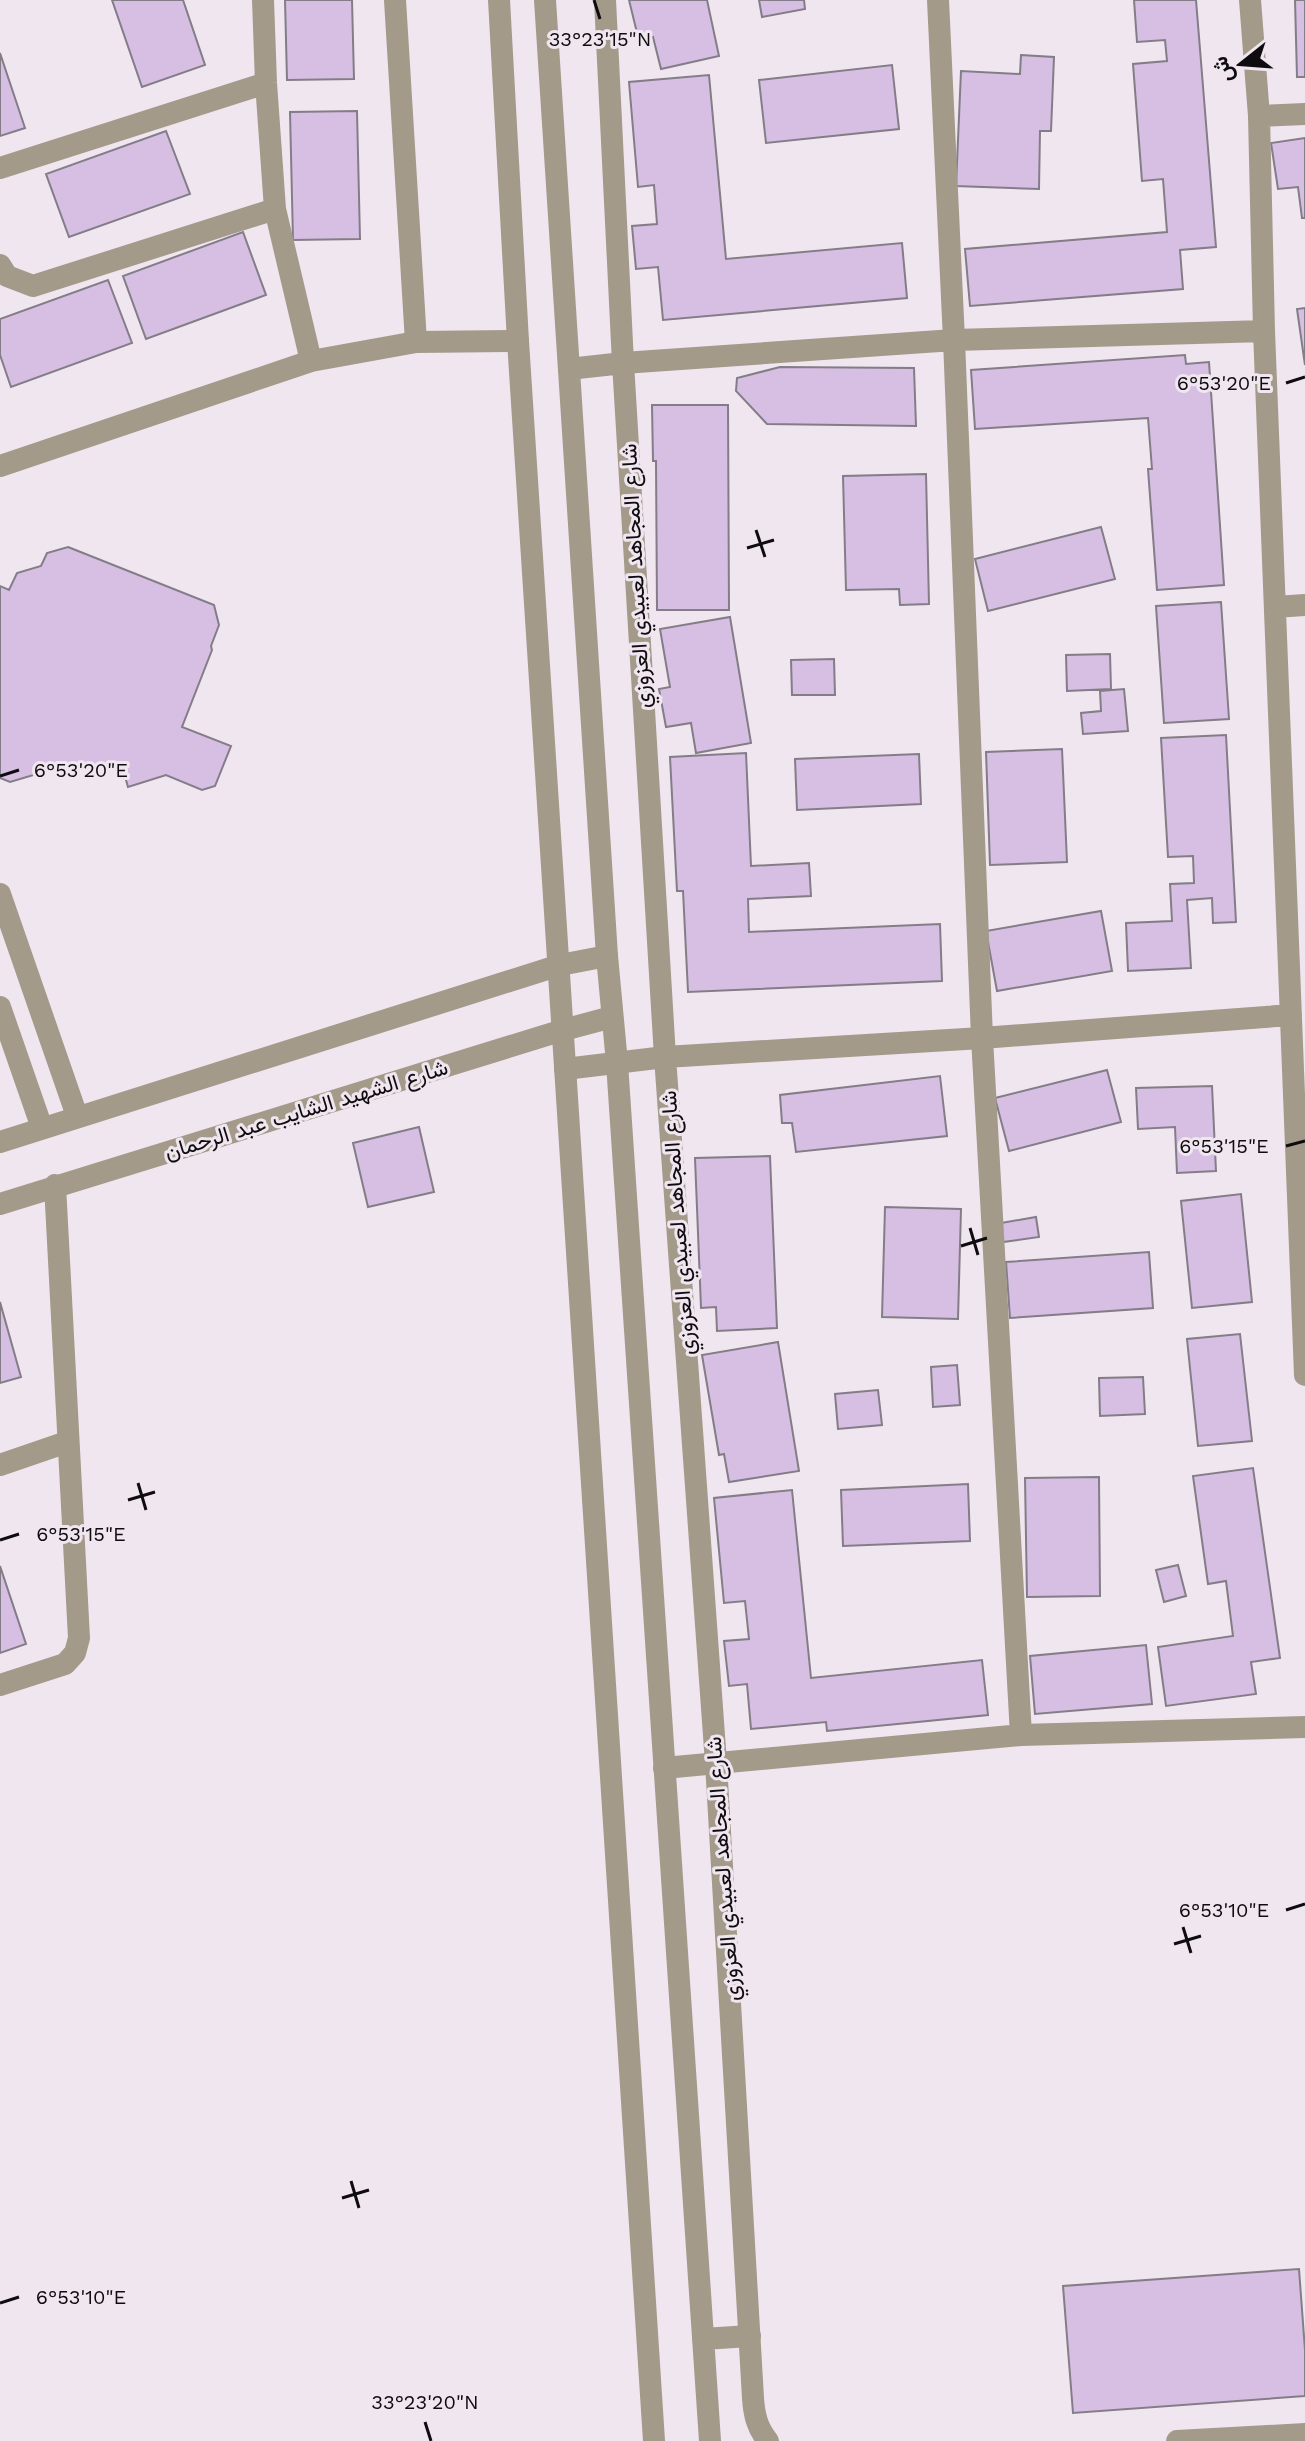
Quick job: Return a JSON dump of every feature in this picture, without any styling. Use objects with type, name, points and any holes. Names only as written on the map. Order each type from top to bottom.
[{"type":"street","points":[[263,0],[275,209],[311,361]]},
{"type":"street","points":[[395,0],[416,342]]},
{"type":"street","points":[[499,0],[518,341],[654,2441]]},
{"type":"street","points":[[545,0],[607,956],[617,1063],[710,2441]]},
{"type":"street","name":"شارع المجاهد لعبيدي العزوزي","points":[[605,0],[623,363],[665,1057],[716,1763],[754,2416],[768,2441]]},
{"type":"street","points":[[938,0],[982,1038],[1021,1735]]},
{"type":"street","points":[[1250,0],[1259,116],[1264,331],[1305,1375]]},
{"type":"street","points":[[0,168],[266,83]]},
{"type":"street","points":[[1259,116],[1305,114]]},
{"type":"street","points":[[0,265],[7,276],[33,286],[275,209]]},
{"type":"street","points":[[569,369],[954,340],[1264,331]]},
{"type":"street","points":[[0,466],[311,361],[416,342],[518,341]]},
{"type":"street","points":[[1275,607],[1305,605]]},
{"type":"street","points":[[0,894],[77,1116]]},
{"type":"street","points":[[0,1142],[560,965],[607,956]]},
{"type":"street","points":[[0,1007],[42,1128]]},
{"type":"street","points":[[565,1069],[665,1057],[1291,1015]]},
{"type":"street","name":"شارع الشهيد الشايب عبد الرحمان","points":[[0,1204],[612,1017]]},
{"type":"street","points":[[0,1685],[65,1664],[75,1653],[79,1638],[55,1185]]},
{"type":"street","points":[[0,1465],[67,1442]]},
{"type":"street","points":[[664,1768],[1021,1735],[1305,1727]]},
{"type":"street","points":[[703,2339],[750,2336]]},
{"type":"street","points":[[1177,2441],[1305,2434]]},
{"type":"building","points":[[112,0],[183,0],[205,65],[142,87]]},
{"type":"building","points":[[285,0],[352,0],[354,79],[287,80]]},
{"type":"building","points":[[629,0],[707,0],[719,56],[661,69],[653,37],[639,41]]},
{"type":"building","points":[[759,0],[804,0],[805,9],[762,17]]},
{"type":"building","points":[[1134,0],[1196,0],[1216,247],[1180,250],[1183,289],[970,306],[965,249],[1167,232],[1163,179],[1142,181],[1133,64],[1167,61],[1165,40],[1137,42]]},
{"type":"building","points":[[1295,0],[1305,0],[1305,77],[1297,77]]},
{"type":"building","points":[[0,53],[25,128],[0,136]]},
{"type":"building","points":[[1021,55],[1054,57],[1051,131],[1040,131],[1039,189],[956,186],[961,71],[1020,74]]},
{"type":"building","points":[[892,65],[899,129],[766,143],[759,80]]},
{"type":"building","points":[[709,75],[726,259],[902,243],[907,298],[663,320],[658,267],[636,269],[632,226],[657,224],[654,185],[638,187],[629,82]]},
{"type":"building","points":[[357,111],[360,239],[293,240],[290,112]]},
{"type":"building","points":[[166,131],[190,194],[69,237],[46,174]]},
{"type":"building","points":[[1305,138],[1305,218],[1302,218],[1298,187],[1278,189],[1271,143]]},
{"type":"building","points":[[243,232],[266,295],[146,339],[123,276]]},
{"type":"building","points":[[108,280],[132,343],[11,387],[0,355],[0,319]]},
{"type":"building","points":[[1305,308],[1305,365],[1297,309]]},
{"type":"building","points":[[1185,355],[1186,364],[1209,362],[1224,585],[1157,590],[1148,469],[1152,469],[1148,418],[975,429],[971,370]]},
{"type":"building","points":[[780,367],[914,368],[916,426],[767,424],[736,391],[737,378]]},
{"type":"building","points":[[652,405],[728,405],[729,610],[657,610],[656,461],[653,461]]},
{"type":"building","points":[[926,474],[929,604],[900,605],[899,589],[846,590],[843,476]]},
{"type":"building","points":[[1101,527],[1115,579],[988,611],[975,559]]},
{"type":"building","points":[[68,547],[214,605],[219,625],[182,727],[231,746],[215,786],[202,790],[166,775],[128,787],[124,773],[101,764],[69,773],[57,768],[10,782],[0,778],[0,586],[9,590],[17,573],[41,566],[47,553]]},
{"type":"building","points":[[1221,602],[1229,719],[1164,723],[1156,606]]},
{"type":"building","points":[[730,617],[751,743],[696,753],[691,723],[666,727],[659,689],[670,687],[660,629]]},
{"type":"building","points":[[1110,654],[1111,689],[1067,691],[1066,655]]},
{"type":"building","points":[[834,659],[835,695],[792,695],[791,660]]},
{"type":"building","points":[[1124,689],[1128,731],[1083,734],[1081,713],[1101,711],[1100,691]]},
{"type":"building","points":[[1226,735],[1236,922],[1213,923],[1212,898],[1187,900],[1191,968],[1128,971],[1126,923],[1172,921],[1170,884],[1194,883],[1193,856],[1168,857],[1161,738]]},
{"type":"building","points":[[1062,749],[1067,862],[990,865],[986,752]]},
{"type":"building","points":[[746,753],[751,866],[809,863],[811,896],[748,899],[749,932],[940,924],[942,981],[688,992],[683,891],[677,891],[670,757]]},
{"type":"building","points":[[919,754],[921,804],[797,810],[795,759]]},
{"type":"building","points":[[1101,911],[1112,971],[997,991],[986,931]]},
{"type":"building","points":[[1107,1070],[1121,1122],[1009,1151],[995,1098]]},
{"type":"building","points":[[940,1076],[947,1136],[796,1152],[792,1123],[782,1123],[780,1095]]},
{"type":"building","points":[[1212,1086],[1216,1171],[1177,1173],[1175,1127],[1138,1129],[1136,1088]]},
{"type":"building","points":[[419,1127],[434,1192],[368,1207],[353,1143]]},
{"type":"building","points":[[770,1156],[777,1328],[717,1331],[716,1307],[701,1308],[695,1158]]},
{"type":"building","points":[[1241,1194],[1252,1302],[1192,1308],[1181,1201]]},
{"type":"building","points":[[885,1207],[961,1209],[958,1319],[882,1317]]},
{"type":"building","points":[[1036,1217],[1039,1237],[1003,1242],[1001,1223]]},
{"type":"building","points":[[1149,1252],[1153,1308],[1010,1318],[1006,1262]]},
{"type":"building","points":[[0,1302],[21,1377],[0,1383]]},
{"type":"building","points":[[1240,1334],[1252,1441],[1198,1446],[1187,1339]]},
{"type":"building","points":[[778,1342],[799,1471],[729,1482],[724,1454],[719,1455],[702,1355]]},
{"type":"building","points":[[957,1365],[960,1405],[933,1407],[931,1367]]},
{"type":"building","points":[[1143,1377],[1145,1414],[1100,1416],[1099,1378]]},
{"type":"building","points":[[878,1390],[882,1425],[838,1429],[835,1394]]},
{"type":"building","points":[[1253,1468],[1280,1658],[1251,1662],[1256,1694],[1166,1706],[1158,1647],[1233,1636],[1226,1581],[1208,1584],[1193,1476]]},
{"type":"building","points":[[1099,1477],[1100,1596],[1027,1597],[1025,1478]]},
{"type":"building","points":[[968,1484],[970,1541],[843,1546],[841,1490]]},
{"type":"building","points":[[792,1490],[811,1678],[982,1660],[988,1715],[827,1731],[826,1722],[751,1729],[747,1684],[729,1686],[724,1641],[749,1639],[745,1601],[724,1603],[714,1498]]},
{"type":"building","points":[[1178,1565],[1186,1596],[1164,1602],[1156,1570]]},
{"type":"building","points":[[0,1566],[26,1644],[0,1653]]},
{"type":"building","points":[[1146,1645],[1152,1704],[1035,1714],[1030,1656]]},
{"type":"building","points":[[1299,2269],[1305,2396],[1073,2413],[1063,2286]]}]
